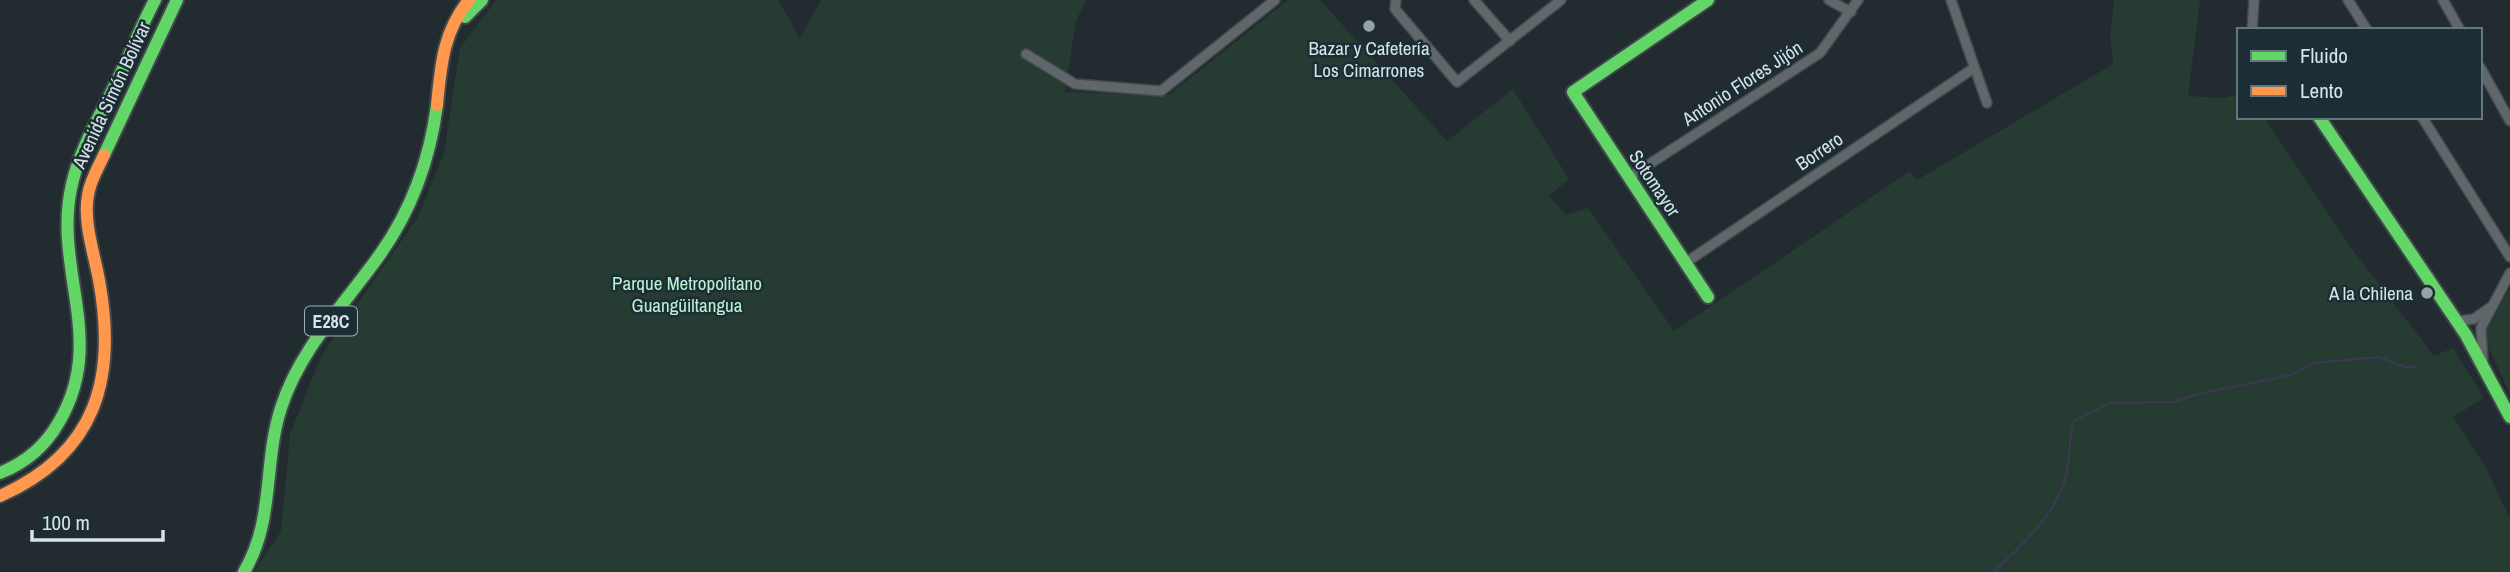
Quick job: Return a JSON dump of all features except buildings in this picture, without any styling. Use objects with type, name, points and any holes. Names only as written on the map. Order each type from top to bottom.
[{"type":"main road","name":"Avenida Simón Bolívar","points":[[0,473],[13,468],[41,447],[60,423],[80,382],[83,344],[67,237],[68,201],[77,163],[155,0]]},
{"type":"main road","name":"Avenida Simón Bolívar","points":[[0,496],[35,481],[61,458],[89,422],[103,382],[107,348],[86,215],[88,194],[109,140],[177,0]]},
{"type":"main road","name":"E28C","points":[[244,572],[263,531],[274,439],[281,406],[316,342],[390,245],[402,223],[425,166],[440,80],[441,50],[450,26],[469,0]]},
{"type":"main road","name":"E28C","points":[[440,80],[461,25],[470,9],[482,0]]},
{"type":"main road","name":"Sotomayor","points":[[1708,0],[1575,88],[1574,94],[1708,297]]},
{"type":"main road","points":[[2320,119],[2458,321],[2484,363],[2510,417]]},
{"type":"street","points":[[1026,54],[1075,85],[1161,91],[1275,0]]},
{"type":"street","points":[[1474,0],[1510,41]]},
{"type":"street","points":[[1395,3],[1457,82],[1561,0]]},
{"type":"street","points":[[1829,0],[1851,12]]},
{"type":"street","name":"Antonio Flores Jijón","points":[[1628,178],[1820,53],[1858,0]]},
{"type":"street","points":[[1951,0],[1987,103]]},
{"type":"street","points":[[2252,25],[2254,0]]},
{"type":"street","points":[[2348,0],[2366,28]]},
{"type":"street","points":[[2443,0],[2459,28]]},
{"type":"street","name":"Borrero","points":[[1685,263],[1974,68]]},
{"type":"street","points":[[2482,71],[2510,121]]},
{"type":"street","points":[[2423,119],[2510,257]]},
{"type":"street","points":[[2484,363],[2480,335],[2510,273]]},
{"type":"street","points":[[2458,321],[2474,319],[2492,306]]},
{"type":"green space","name":"Parque Metropolitano Guangüiltangua","points":[[496,0],[778,0],[800,38],[821,0],[1086,0],[1076,21],[1065,92],[1169,95],[1288,0],[1320,0],[1447,141],[1513,89],[1569,179],[1549,196],[1566,215],[1588,208],[1674,331],[1910,171],[1917,180],[2113,64],[2110,36],[2114,0],[2200,0],[2188,96],[2223,98],[2237,94],[2237,119],[2265,119],[2350,246],[2434,356],[2453,348],[2484,398],[2453,417],[2485,466],[2510,519],[2510,572],[254,572],[281,531],[290,434],[321,356],[418,217],[444,153],[460,48]]},
{"type":"green space","points":[[2510,288],[2510,394],[2483,336]]},
{"type":"waterway","points":[[1994,572],[2039,526],[2057,499],[2067,470],[2074,421],[2110,403],[2173,402],[2198,394],[2291,375],[2314,363],[2379,357],[2405,367],[2416,367]]},
{"type":"traffic: fast","points":[[0,473],[26,459],[41,446],[59,422],[73,391],[79,362],[79,333],[68,245],[72,184],[85,146],[155,0]]},
{"type":"traffic: fast","points":[[104,155],[177,0]]},
{"type":"traffic: fast","points":[[465,17],[482,0]]},
{"type":"traffic: fast","points":[[1708,0],[1573,92],[1708,297]]},
{"type":"traffic: fast","points":[[244,572],[254,552],[265,512],[272,450],[289,386],[312,346],[381,253],[402,219],[424,164],[437,105]]},
{"type":"traffic: fast","points":[[2320,119],[2466,335],[2510,417]]},
{"type":"traffic: slow","points":[[437,105],[445,50],[454,24],[469,0]]},
{"type":"traffic: slow","points":[[0,496],[33,478],[59,458],[79,435],[93,409],[101,380],[105,349],[104,316],[88,227],[87,205],[91,185],[104,155]]},
{"type":"place","name":"Bazar y Cafetería Los Cimarrones","points":[[1369,26]]},
{"type":"place","name":"A la Chilena","points":[[2427,293]]}]
